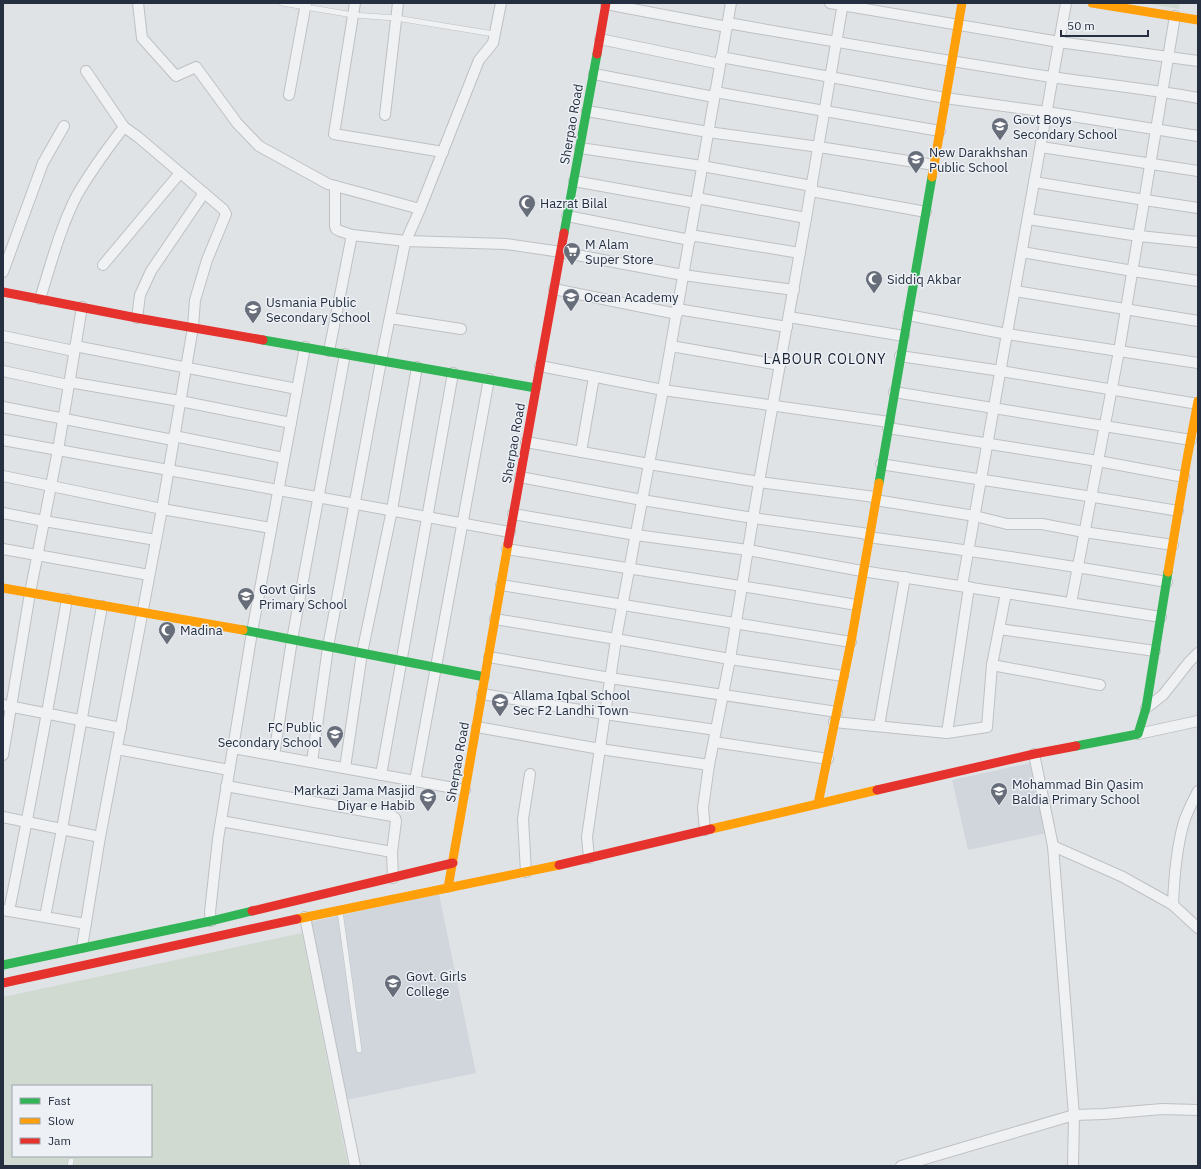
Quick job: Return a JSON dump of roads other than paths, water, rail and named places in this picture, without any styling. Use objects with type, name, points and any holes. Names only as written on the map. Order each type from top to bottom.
[{"type":"street","points":[[138,3],[142,38],[176,76],[196,67],[237,123],[259,146],[328,184],[420,209]]},
{"type":"street","points":[[355,3],[334,134],[443,152]]},
{"type":"street","points":[[385,115],[398,3]]},
{"type":"street","points":[[312,762],[328,647],[381,361],[406,241],[479,60],[493,43],[501,3]]},
{"type":"street","points":[[589,858],[587,837],[616,639],[671,346],[731,3]]},
{"type":"street","points":[[830,3],[1059,42],[1198,61]]},
{"type":"street","points":[[818,804],[850,642],[962,3]]},
{"type":"street","points":[[947,733],[966,587],[969,550],[1066,3]]},
{"type":"street","points":[[1092,3],[1198,20]]},
{"type":"street","points":[[606,4],[727,25],[1053,77],[1163,91],[1198,98]]},
{"type":"street","name":"Sherpao Road","points":[[448,888],[513,514],[606,4]]},
{"type":"street","points":[[705,830],[703,808],[709,765],[730,659],[759,482],[812,188],[843,4]]},
{"type":"street","points":[[289,95],[306,5]]},
{"type":"street","points":[[1071,603],[1119,351],[1175,16]]},
{"type":"street","points":[[600,39],[721,61],[831,77],[946,98],[1047,112],[1198,136]]},
{"type":"street","points":[[82,948],[116,749],[162,509],[193,327],[195,300],[207,260],[226,214],[224,209],[124,127],[86,71]]},
{"type":"street","points":[[594,74],[940,131]]},
{"type":"street","points":[[587,111],[708,132],[934,165]]},
{"type":"street","points":[[3,272],[43,163],[64,126]]},
{"type":"street","points":[[40,299],[59,237],[77,196],[99,160],[124,127]]},
{"type":"street","points":[[1041,147],[1198,171]]},
{"type":"street","points":[[580,148],[702,166],[926,212]]},
{"type":"street","points":[[103,265],[180,173]]},
{"type":"street","points":[[574,181],[806,218]]},
{"type":"street","points":[[1034,182],[1198,208]]},
{"type":"street","points":[[335,186],[336,229],[340,232],[352,235],[406,241],[506,244],[561,252],[683,275],[794,290]]},
{"type":"street","points":[[137,318],[140,294],[151,271],[204,193]]},
{"type":"street","points":[[567,216],[690,237],[800,253]]},
{"type":"street","points":[[1028,218],[1139,236],[1198,242]]},
{"type":"street","points":[[329,351],[352,235]]},
{"type":"street","points":[[1022,252],[1198,281]]},
{"type":"street","points":[[554,289],[677,311],[788,322],[904,336]]},
{"type":"street","points":[[1015,291],[1198,321]]},
{"type":"street","points":[[3,292],[137,318],[536,388]]},
{"type":"street","points":[[3,755],[7,706],[58,450],[82,307]]},
{"type":"street","points":[[908,315],[1007,334],[1198,363]]},
{"type":"street","points":[[390,318],[461,329]]},
{"type":"street","points":[[3,336],[297,389]]},
{"type":"street","points":[[671,346],[780,365]]},
{"type":"street","points":[[211,921],[213,883],[226,786],[252,632],[305,347]]},
{"type":"street","points":[[274,755],[292,640],[345,354]]},
{"type":"street","points":[[900,356],[1198,403],[1178,511],[1146,708],[1138,734]]},
{"type":"street","points":[[540,366],[663,390],[888,425],[988,444],[1098,461],[1184,477]]},
{"type":"street","points":[[344,768],[362,653],[392,510],[417,367]]},
{"type":"street","points":[[3,371],[180,401],[291,423]]},
{"type":"street","points":[[381,775],[452,373]]},
{"type":"street","points":[[581,452],[594,376]]},
{"type":"street","points":[[416,781],[489,379]]},
{"type":"street","points":[[894,392],[1191,440]]},
{"type":"street","points":[[3,407],[284,458]]},
{"type":"street","points":[[3,440],[510,532]]},
{"type":"street","points":[[526,442],[649,464],[975,516],[1007,524],[1042,524],[1084,532],[1173,545]]},
{"type":"street","points":[[881,464],[1091,496],[1178,511]]},
{"type":"street","points":[[3,476],[162,509],[271,528]]},
{"type":"street","points":[[520,477],[642,500],[869,536],[1078,566],[1167,582]]},
{"type":"street","points":[[3,512],[44,521],[156,540]]},
{"type":"street","points":[[513,514],[636,535],[748,550],[966,587],[1161,617]]},
{"type":"street","points":[[3,549],[149,575]]},
{"type":"street","points":[[507,549],[856,605]]},
{"type":"street","points":[[879,726],[905,577]]},
{"type":"street","points":[[501,585],[850,642]]},
{"type":"street","points":[[3,588],[252,632],[485,677]]},
{"type":"street","points":[[489,657],[610,678],[723,694],[879,726],[947,733],[987,727],[992,666],[1006,593]]},
{"type":"street","points":[[67,599],[28,822],[6,911],[86,924]]},
{"type":"street","points":[[45,917],[102,606]]},
{"type":"street","points":[[495,619],[730,659],[843,676]]},
{"type":"street","points":[[999,629],[1155,651]]},
{"type":"street","points":[[1146,708],[1163,695],[1198,653]]},
{"type":"street","points":[[992,666],[1100,685]]},
{"type":"street","points":[[482,694],[716,730]]},
{"type":"street","points":[[7,706],[121,728]]},
{"type":"street","points":[[3,983],[305,917],[526,872],[1034,754],[1198,721]]},
{"type":"street","points":[[476,727],[600,749],[709,765]]},
{"type":"street","points":[[714,742],[828,759]]},
{"type":"street","points":[[233,748],[465,790]]},
{"type":"street","points":[[116,749],[229,770]]},
{"type":"street","points":[[1034,754],[1053,846],[1074,1115],[1073,1166]]},
{"type":"street","points":[[526,872],[524,819],[530,774]]},
{"type":"street","points":[[226,786],[392,816],[396,821],[392,852],[393,878]]},
{"type":"street","points":[[1173,905],[1173,883],[1184,822],[1198,791]]},
{"type":"street","points":[[3,817],[100,837]]},
{"type":"street","points":[[221,821],[392,852]]},
{"type":"street","points":[[1053,846],[1123,877],[1173,905],[1198,928]]},
{"type":"street","points":[[3,965],[211,921],[453,863]]},
{"type":"street","points":[[305,917],[355,1166]]},
{"type":"street","points":[[902,1166],[1074,1115],[1162,1109],[1198,1110]]},
{"type":"lane","points":[[282,3],[306,5],[353,15],[396,18],[494,34]]},
{"type":"lane","points":[[339,910],[359,1050]]},
{"type":"place","name":"Govt Boys Secondary School","points":[[1000,141]]},
{"type":"place","name":"New Darakhshan Public School","points":[[916,174]]},
{"type":"place","name":"Hazrat Bilal","points":[[527,218]]},
{"type":"place","name":"M Alam Super Store","points":[[572,266]]},
{"type":"place","name":"Siddiq Akbar","points":[[874,294]]},
{"type":"place","name":"Ocean Academy","points":[[571,312]]},
{"type":"place","name":"Usmania Public Secondary School","points":[[253,324]]},
{"type":"place","name":"Govt Girls Primary School","points":[[246,611]]},
{"type":"place","name":"Madina","points":[[167,645]]},
{"type":"place","name":"Allama Iqbal School Sec F2 Landhi Town","points":[[500,717]]},
{"type":"place","name":"FC Public Secondary School","points":[[335,749]]},
{"type":"place","name":"Mohammad Bin Qasim Baldia Primary School","points":[[999,806]]},
{"type":"place","name":"Markazi Jama Masjid Diyar e Habib","points":[[428,812]]},
{"type":"place","name":"Govt. Girls College","points":[[393,998]]},
{"type":"district","name":"LABOUR COLONY","points":[[825,359]]}]
